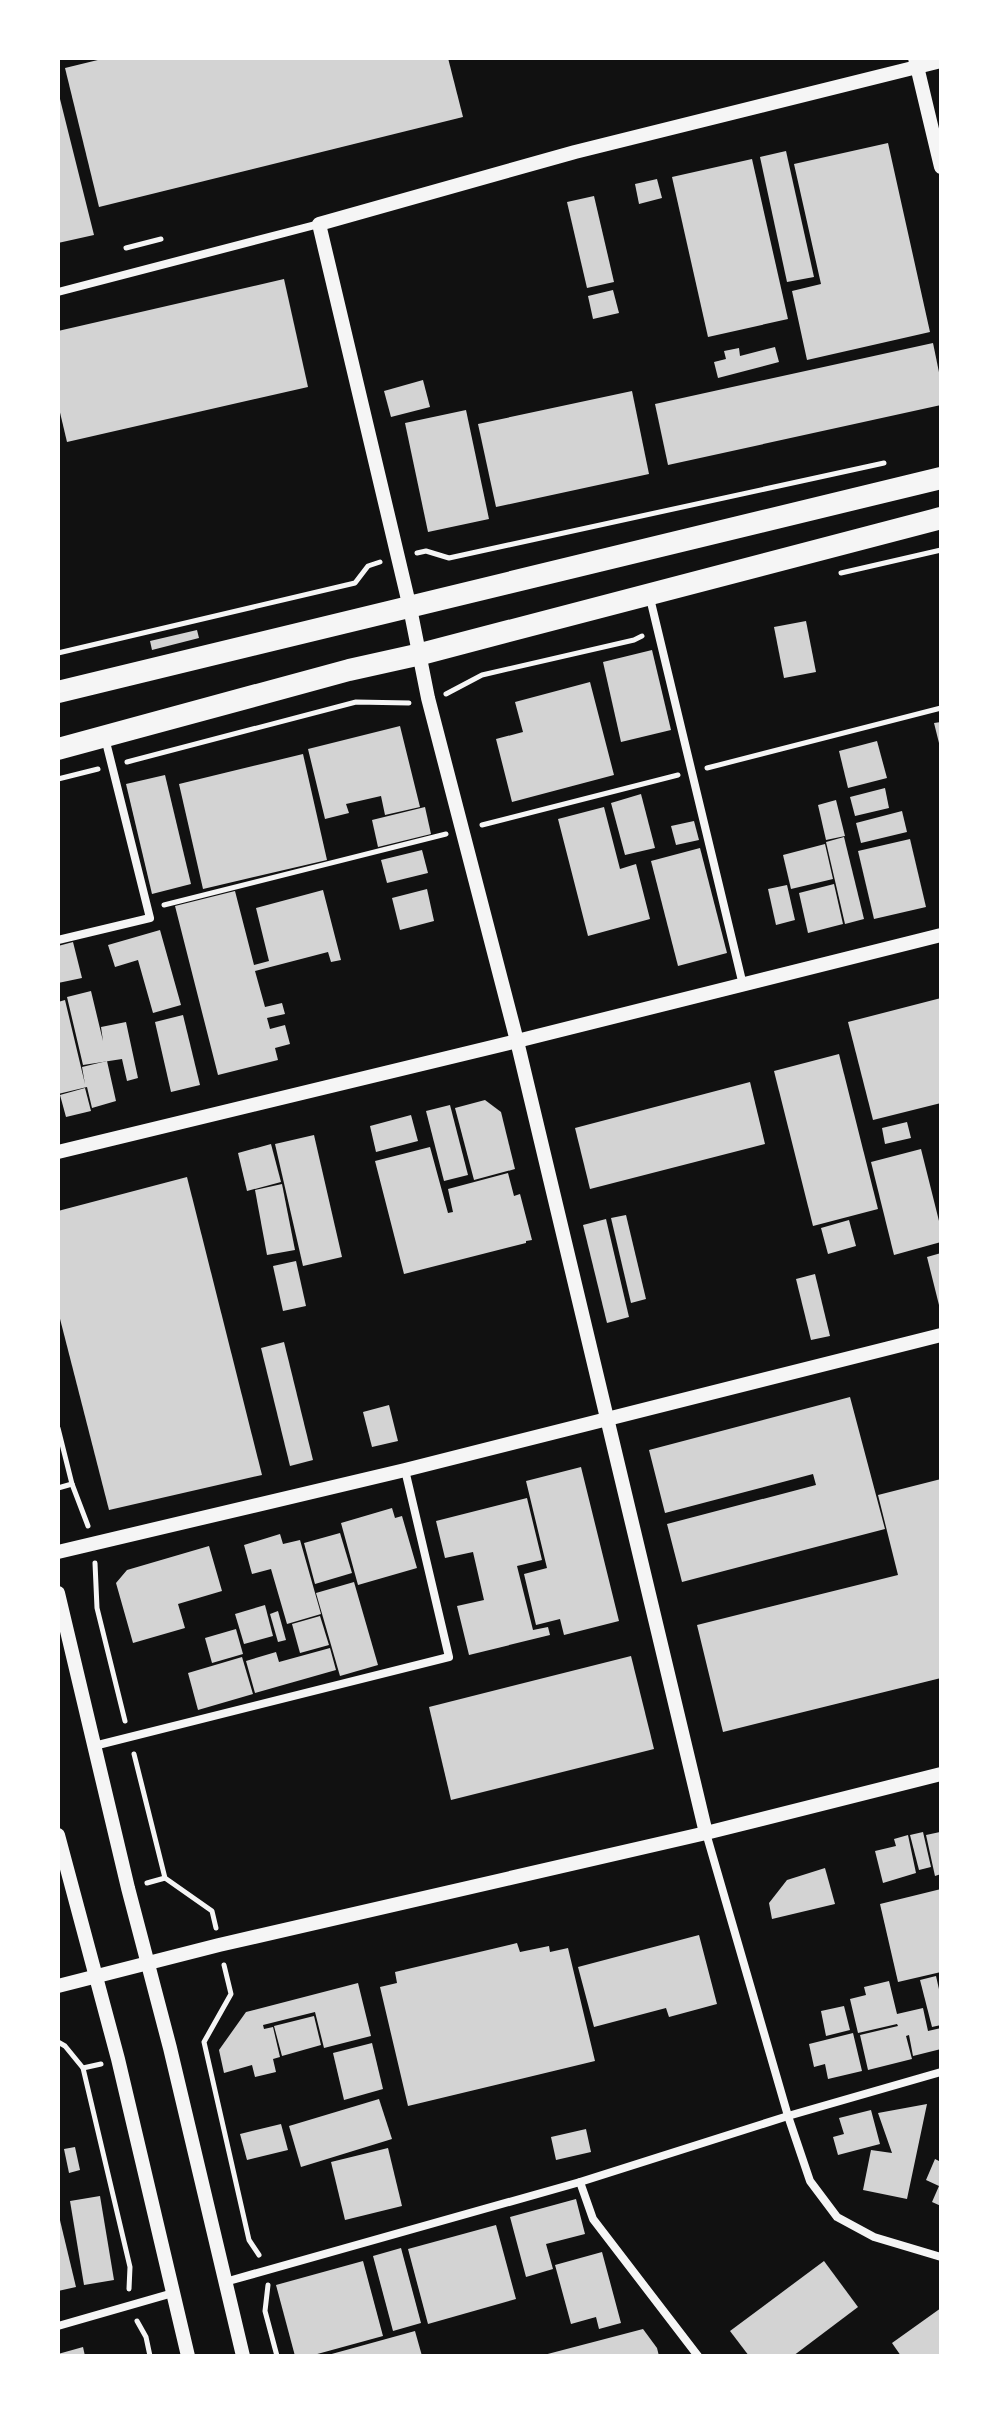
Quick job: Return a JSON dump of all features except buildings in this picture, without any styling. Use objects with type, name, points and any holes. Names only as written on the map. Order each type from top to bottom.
[{"type":"highway","points":[[58,692],[941,478]]},
{"type":"highway","points":[[58,749],[349,670],[421,654],[941,518]]},
{"type":"street","points":[[58,292],[319,224],[575,152],[916,63],[941,61]]},
{"type":"street","points":[[916,63],[941,167]]},
{"type":"street","points":[[319,224],[421,654],[428,698],[517,1041],[706,1833],[788,2116],[810,2181],[837,2217],[874,2237],[941,2257]]},
{"type":"street","points":[[649,594],[743,985]]},
{"type":"street","points":[[58,940],[150,918],[105,737]]},
{"type":"street","points":[[58,1152],[941,935]]},
{"type":"street","points":[[58,1552],[405,1470],[941,1335]]},
{"type":"street","points":[[94,1746],[449,1657],[405,1470]]},
{"type":"street","points":[[58,1593],[243,2356]]},
{"type":"street","points":[[58,1986],[219,1945],[706,1833],[941,1774]]},
{"type":"street","points":[[58,1835],[118,2059],[188,2356]]},
{"type":"street","points":[[224,2282],[580,2182],[788,2116],[941,2072]]},
{"type":"street","points":[[580,2182],[593,2219],[698,2356]]},
{"type":"street","points":[[58,2326],[173,2293]]},
{"type":"path","points":[[126,248],[161,239]]},
{"type":"path","points":[[58,653],[355,583],[368,566],[398,557],[426,551],[449,558],[895,461]]},
{"type":"path","points":[[835,574],[941,550]]},
{"type":"path","points":[[58,779],[356,702],[403,704],[452,693],[482,675],[634,640],[657,627]]},
{"type":"path","points":[[148,910],[941,708]]},
{"type":"path","points":[[58,1428],[72,1484],[94,1543],[97,1608],[165,1878],[212,1911],[231,1994],[204,2042],[249,2240],[269,2269],[265,2311],[277,2356]]},
{"type":"path","points":[[58,1488],[72,1484]]},
{"type":"path","points":[[58,2042],[83,2068],[130,2267],[129,2306],[146,2337],[150,2356]]},
{"type":"path","points":[[170,2048],[204,2042]]},
{"type":"path","points":[[83,2068],[118,2059]]}]
